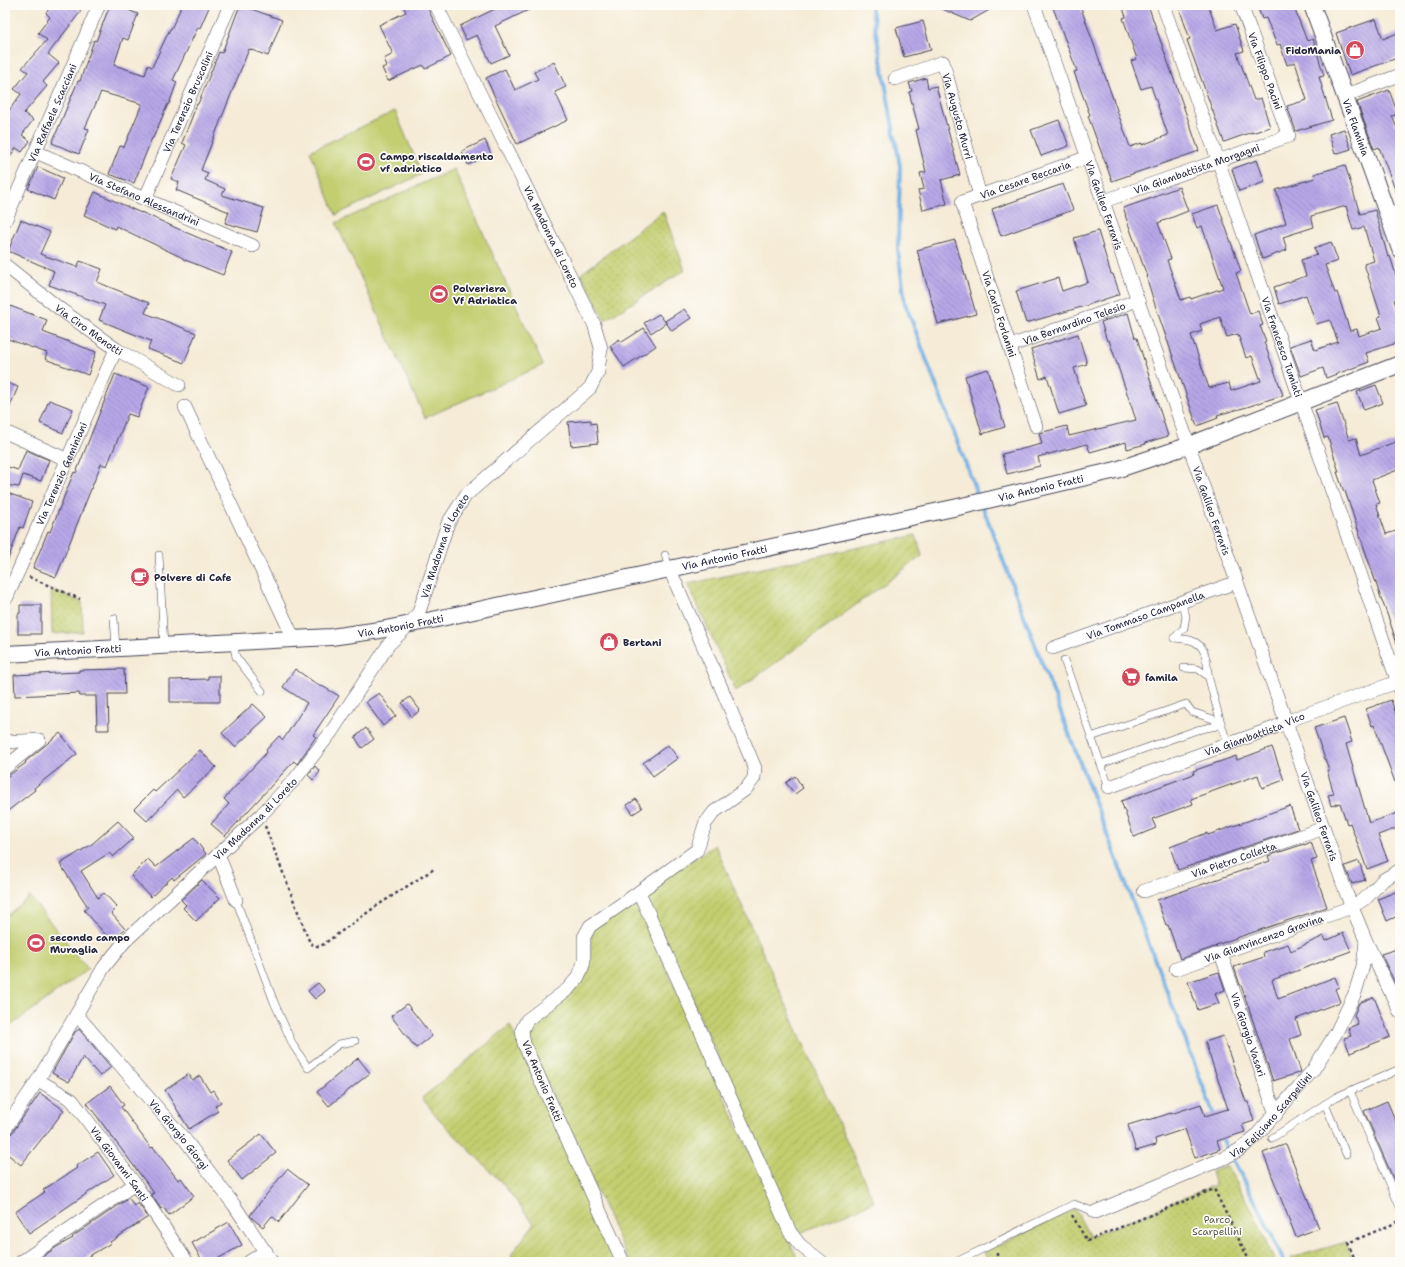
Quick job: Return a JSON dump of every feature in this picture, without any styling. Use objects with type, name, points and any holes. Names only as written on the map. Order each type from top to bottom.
[{"type":"street","name":"Via Raffaele Scacciani","points":[[5,221],[99,5]]},
{"type":"street","name":"Via Terenzio Bruscolini","points":[[145,199],[230,5]]},
{"type":"street","name":"Via Galileo Ferraris","points":[[1034,5],[1352,907],[1400,1012]]},
{"type":"street","name":"Via Francesco Tumiati","points":[[1163,5],[1399,684]]},
{"type":"street","name":"Via Filippo Pacini","points":[[1241,5],[1288,136]]},
{"type":"street","name":"Via Flaminia","points":[[1312,5],[1344,96],[1394,213],[1400,249]]},
{"type":"street","name":"Via Madonna di Loreto","points":[[5,1129],[38,1080],[104,967],[125,941],[261,815],[295,779],[315,754],[389,644],[409,625],[419,612],[448,523],[466,495],[590,388],[598,372],[601,348],[594,324],[438,6]]},
{"type":"street","name":"Via Augusto Murri","points":[[895,79],[942,62],[980,196]]},
{"type":"street","points":[[1344,96],[1400,75]]},
{"type":"street","name":"Via Giambattista Morgagni","points":[[1104,201],[1288,136]]},
{"type":"street","name":"Via Stefano Alessandrini","points":[[36,152],[252,246]]},
{"type":"street","name":"Via Cesare Beccaria","points":[[962,202],[1088,157]]},
{"type":"street","name":"Via Carlo Forlanini","points":[[962,202],[1036,426]]},
{"type":"street","name":"Via Ciro Menotti","points":[[5,264],[60,309],[116,349],[179,385]]},
{"type":"street","name":"Via Bernardino Telesio","points":[[1010,346],[1138,300]]},
{"type":"street","name":"Via Terenzio Geminiani","points":[[6,597],[116,349]]},
{"type":"street","name":"Via Antonio Fratti","points":[[5,654],[294,639],[352,634],[409,625],[668,562],[966,505],[1116,470],[1190,445],[1400,364]]},
{"type":"street","points":[[185,407],[294,639]]},
{"type":"street","points":[[5,432],[68,460]]},
{"type":"street","name":"Via Antonio Fratti","points":[[623,1262],[524,1044],[522,1030],[527,1020],[568,989],[579,976],[584,962],[584,937],[590,926],[697,850],[705,824],[714,812],[746,789],[754,778],[755,768],[668,562]]},
{"type":"street","name":"Via Tommaso Campanella","points":[[1053,648],[1237,582]]},
{"type":"street","name":"Via Giambattista Vico","points":[[1109,787],[1298,717],[1399,684]]},
{"type":"street","points":[[5,742],[39,740],[5,768]]},
{"type":"street","name":"Via Pietro Colletta","points":[[1144,891],[1324,828]]},
{"type":"street","points":[[218,854],[236,900]]},
{"type":"street","name":"Via Gianvincenzo Gravina","points":[[1176,969],[1352,907],[1367,897],[1383,880],[1400,870]]},
{"type":"street","points":[[639,892],[790,1232],[800,1245],[822,1262]]},
{"type":"street","name":"Via Feliciano Scarpellini","points":[[1095,1212],[1222,1159],[1239,1150],[1256,1136],[1313,1070],[1336,1033],[1354,993],[1363,966],[1366,940]]},
{"type":"street","name":"Via Giorgio Vasari","points":[[1221,954],[1276,1114]]},
{"type":"street","name":"Via Giorgio Giorgi","points":[[77,1015],[186,1141],[234,1205],[268,1257]]},
{"type":"street","name":"Via Giovanni Santi","points":[[38,1080],[72,1100],[135,1184],[187,1262]]},
{"type":"street","points":[[21,1262],[135,1184]]},
{"type":"street","points":[[249,1262],[268,1257]]},
{"type":"lane","points":[[159,555],[164,646]]},
{"type":"lane","points":[[1181,602],[1186,616],[1184,628],[1174,638],[1191,639],[1202,649],[1207,662],[1208,676],[1221,725],[1228,744]]},
{"type":"lane","points":[[114,618],[116,648]]},
{"type":"lane","points":[[233,642],[236,657],[262,691]]},
{"type":"lane","points":[[1064,660],[1109,787]]},
{"type":"lane","points":[[1184,668],[1198,669],[1208,676]]},
{"type":"lane","points":[[1091,737],[1186,704],[1192,712],[1213,719],[1221,725]]},
{"type":"lane","points":[[1101,764],[1197,730],[1221,725]]},
{"type":"lane","points":[[236,900],[274,1002],[293,1045],[308,1068],[339,1044],[355,1041]]},
{"type":"lane","points":[[1272,1138],[1336,1097],[1400,1069]]},
{"type":"lane","points":[[1350,1090],[1400,1207]]},
{"type":"lane","points":[[1325,1104],[1346,1154]]},
{"type":"lane","points":[[956,1262],[1074,1204],[1095,1212]]},
{"type":"path","points":[[18,572],[80,599]]},
{"type":"path","points":[[261,815],[310,943],[315,946],[321,946],[375,907],[434,869]]},
{"type":"path","points":[[1068,1207],[1088,1240],[1214,1188],[1250,1262]]},
{"type":"path","points":[[1356,1262],[1348,1243],[1400,1221]]},
{"type":"green space","name":"Campo riscaldamento vf adriatico","points":[[395,111],[422,174],[336,215],[310,151]]},
{"type":"green space","name":"Polveriera Vf Adriatica","points":[[454,169],[543,365],[425,418],[336,223]]},
{"type":"green space","points":[[663,211],[685,270],[605,320],[581,274]]},
{"type":"green space","points":[[916,535],[922,556],[736,691],[688,584]]},
{"type":"green space","points":[[51,589],[82,602],[83,632],[52,634]]},
{"type":"green space","points":[[715,845],[874,1202],[798,1234],[648,902],[647,892],[654,885]]},
{"type":"green space","name":"secondo campo Muraglia","points":[[30,897],[88,969],[5,1030],[5,917]]},
{"type":"green space","points":[[635,899],[799,1262],[629,1262],[530,1045],[527,1031],[533,1023],[575,990],[589,972],[591,931]]},
{"type":"green space","points":[[510,1025],[618,1262],[515,1262],[511,1255],[534,1224],[502,1183],[438,1118],[422,1098]]},
{"type":"green space","name":"Parco Scarpellini","points":[[1227,1166],[1253,1212],[1275,1262],[989,1262],[984,1252],[1075,1209],[1090,1237],[1215,1185],[1211,1172]]},
{"type":"green space","points":[[1346,1242],[1354,1262],[1293,1262],[1291,1258]]},
{"type":"building","points":[[52,5],[73,5],[81,11],[48,54],[59,63],[43,82],[47,86],[24,113],[33,120],[22,135],[30,141],[22,152],[16,148],[5,164],[5,116],[21,94],[14,89],[28,72],[22,68],[47,40],[38,33],[50,17],[46,13]]},
{"type":"building","points":[[110,5],[115,5],[138,14],[128,40],[123,38],[114,65],[145,75],[148,65],[152,67],[182,5],[210,5],[200,28],[198,27],[173,80],[177,82],[169,104],[152,138],[134,183],[109,174],[120,146],[124,147],[142,104],[101,92],[85,128],[89,129],[79,154],[52,143],[78,81],[80,81],[94,40],[96,41]]},
{"type":"building","points":[[240,5],[282,20],[268,56],[249,49],[201,170],[208,173],[205,180],[225,189],[222,195],[264,208],[257,232],[225,223],[229,212],[176,190],[179,182],[171,179],[186,145],[182,143],[197,104],[219,52],[222,53]]},
{"type":"building","points":[[403,5],[426,5],[451,56],[425,69],[423,65],[388,81],[382,68],[387,66],[384,59],[393,54],[379,25],[406,12]]},
{"type":"building","points":[[503,5],[539,5],[495,26],[509,55],[491,63],[477,35],[466,40],[460,26]]},
{"type":"building","points":[[933,5],[998,5],[970,21]]},
{"type":"building","points":[[1052,5],[1080,5],[1130,147],[1142,143],[1142,145],[1168,135],[1151,86],[1141,89],[1131,61],[1137,59],[1123,18],[1126,17],[1122,5],[1148,5],[1199,151],[1112,181],[1088,116],[1090,115],[1074,72],[1077,71]]},
{"type":"building","points":[[1178,5],[1208,5],[1217,30],[1235,24],[1244,51],[1237,53],[1254,100],[1261,98],[1270,127],[1224,142],[1187,40],[1190,39]]},
{"type":"building","points":[[1257,5],[1293,5],[1307,41],[1313,39],[1324,76],[1319,77],[1332,120],[1296,131],[1287,106],[1307,100],[1295,62],[1287,65],[1280,44],[1277,45],[1266,18],[1262,19]]},
{"type":"building","points":[[1376,19],[1383,39],[1400,32],[1400,57],[1350,75],[1336,33]]},
{"type":"building","points":[[923,21],[931,50],[904,57],[896,28]]},
{"type":"building","points":[[554,62],[566,87],[555,92],[568,120],[517,144],[486,78],[505,69],[515,90],[538,79],[534,72]]},
{"type":"building","points":[[926,78],[928,88],[936,86],[960,175],[941,180],[947,204],[923,210],[918,190],[924,189],[920,173],[926,172],[916,130],[919,129],[909,92],[912,91],[909,83]]},
{"type":"building","points":[[1389,90],[1398,114],[1392,116],[1400,135],[1399,200],[1379,147],[1374,149],[1357,102]]},
{"type":"building","points":[[1059,120],[1069,146],[1041,156],[1031,130]]},
{"type":"building","points":[[1344,129],[1351,149],[1335,154],[1329,134]]},
{"type":"building","points":[[485,140],[491,154],[468,165],[462,151]]},
{"type":"building","points":[[1257,160],[1265,182],[1239,191],[1232,169]]},
{"type":"building","points":[[1345,165],[1360,214],[1375,210],[1388,257],[1390,256],[1400,288],[1400,298],[1394,300],[1400,317],[1400,342],[1366,353],[1369,362],[1326,378],[1323,368],[1301,376],[1290,346],[1311,339],[1315,350],[1338,342],[1330,320],[1316,324],[1306,295],[1279,304],[1274,287],[1306,276],[1301,260],[1317,254],[1314,248],[1331,242],[1338,261],[1325,265],[1335,293],[1337,292],[1350,331],[1357,329],[1359,336],[1382,328],[1378,317],[1381,316],[1364,264],[1374,261],[1364,227],[1353,230],[1346,206],[1311,216],[1314,227],[1283,237],[1287,250],[1262,259],[1254,235],[1286,223],[1276,190],[1315,178],[1314,174]]},
{"type":"building","points":[[38,167],[63,178],[54,200],[28,189]]},
{"type":"building","points":[[1063,184],[1073,210],[1001,236],[992,209]]},
{"type":"building","points":[[1179,187],[1188,211],[1158,223],[1171,259],[1167,260],[1181,300],[1190,297],[1191,299],[1223,288],[1202,226],[1197,228],[1192,214],[1218,205],[1241,271],[1236,273],[1250,314],[1258,311],[1263,325],[1260,326],[1266,341],[1264,342],[1283,395],[1217,415],[1218,418],[1197,426],[1123,208],[1158,196],[1157,195]],"holes":[[[1220,317],[1227,337],[1238,334],[1246,358],[1252,356],[1261,381],[1231,391],[1229,383],[1209,388],[1191,335],[1202,331],[1200,324]]]},
{"type":"building","points":[[95,192],[232,252],[223,275],[183,259],[116,226],[115,229],[84,215]]},
{"type":"building","points":[[21,220],[50,232],[40,254],[77,267],[80,261],[102,269],[97,282],[149,303],[145,313],[196,333],[184,363],[148,349],[151,341],[99,320],[105,305],[49,285],[54,271],[8,251]]},
{"type":"building","points":[[1098,231],[1111,274],[1113,274],[1120,294],[1026,323],[1016,291],[1058,278],[1062,291],[1088,282],[1074,238]]},
{"type":"building","points":[[955,240],[976,314],[938,324],[917,250]]},
{"type":"building","points":[[10,306],[47,320],[43,332],[96,352],[88,375],[45,359],[47,353],[5,338],[5,321]]},
{"type":"building","points":[[684,309],[691,318],[672,331],[665,321]]},
{"type":"building","points":[[1128,313],[1168,436],[1127,449],[1126,442],[1090,452],[1087,444],[1038,457],[1040,466],[1007,474],[1002,454],[1042,444],[1039,433],[1067,426],[1069,436],[1136,420],[1109,340],[1107,341],[1101,322]]},
{"type":"building","points":[[659,314],[666,323],[651,333],[644,323]]},
{"type":"building","points":[[644,328],[656,346],[624,367],[610,346],[619,339],[622,342]]},
{"type":"building","points":[[1078,334],[1087,364],[1074,368],[1086,406],[1059,414],[1047,376],[1040,379],[1031,349]]},
{"type":"building","points":[[988,369],[1005,427],[982,434],[965,376]]},
{"type":"building","points":[[115,374],[149,387],[137,417],[128,414],[107,466],[101,464],[56,577],[33,568],[48,531],[50,532],[74,472],[76,473]]},
{"type":"building","points":[[5,382],[18,387],[5,418]]},
{"type":"building","points":[[1376,385],[1383,403],[1364,410],[1357,392]]},
{"type":"building","points":[[49,400],[73,409],[63,433],[40,423]]},
{"type":"building","points":[[1337,403],[1349,440],[1356,438],[1361,455],[1395,442],[1400,454],[1400,469],[1372,480],[1380,503],[1376,504],[1386,534],[1400,530],[1400,644],[1397,644],[1345,491],[1344,492],[1337,472],[1339,472],[1328,437],[1324,438],[1315,410]]},
{"type":"building","points":[[591,420],[591,424],[596,423],[598,443],[571,446],[568,422]]},
{"type":"building","points":[[26,450],[49,460],[41,481],[23,475],[19,487],[5,485],[5,466],[18,470]]},
{"type":"building","points":[[5,492],[32,502],[23,528],[20,527],[6,565]]},
{"type":"building","points":[[20,605],[41,605],[41,634],[18,634],[18,614],[20,613]]},
{"type":"building","points":[[124,669],[125,694],[108,694],[109,730],[97,730],[96,696],[80,696],[79,693],[15,696],[14,675],[79,672],[79,670]]},
{"type":"building","points":[[295,669],[321,687],[322,686],[339,696],[313,735],[316,737],[297,764],[294,761],[225,836],[211,824],[229,804],[224,799],[267,752],[266,750],[279,736],[283,740],[307,703],[283,687]]},
{"type":"building","points":[[208,676],[220,676],[220,702],[170,702],[170,680],[208,679]]},
{"type":"building","points":[[379,693],[396,716],[383,726],[366,702]]},
{"type":"building","points":[[410,697],[420,710],[412,717],[402,703]]},
{"type":"building","points":[[1391,700],[1400,725],[1400,793],[1374,725],[1372,726],[1366,709]]},
{"type":"building","points":[[253,704],[267,717],[235,747],[222,733]]},
{"type":"building","points":[[1344,718],[1352,742],[1346,744],[1369,823],[1400,812],[1400,827],[1378,835],[1388,861],[1367,869],[1350,823],[1347,824],[1340,803],[1331,806],[1328,795],[1334,794],[1327,770],[1329,770],[1314,728]]},
{"type":"building","points":[[366,728],[374,739],[362,748],[355,737]]},
{"type":"building","points":[[60,733],[77,754],[34,788],[35,790],[5,813],[5,778],[26,763],[25,762]]},
{"type":"building","points":[[668,745],[678,758],[653,776],[643,763]]},
{"type":"building","points":[[1272,747],[1284,780],[1262,788],[1258,775],[1191,799],[1193,804],[1152,819],[1156,828],[1134,837],[1121,801],[1194,774],[1193,771],[1236,756],[1237,760]]},
{"type":"building","points":[[200,750],[216,767],[183,797],[177,790],[147,821],[134,809],[153,790],[155,792]]},
{"type":"building","points":[[315,766],[320,772],[313,780],[308,775]]},
{"type":"building","points":[[795,776],[803,788],[795,794],[786,783]]},
{"type":"building","points":[[636,799],[642,808],[633,814],[627,805]]},
{"type":"building","points":[[1290,806],[1298,829],[1178,870],[1170,847],[1207,833],[1208,835]]},
{"type":"building","points":[[118,821],[134,838],[113,857],[109,853],[81,871],[98,898],[104,893],[117,907],[111,913],[125,929],[111,941],[84,910],[88,907],[60,864],[92,844]]},
{"type":"building","points":[[194,838],[206,854],[174,880],[172,877],[151,897],[131,876],[148,859],[156,867]]},
{"type":"building","points":[[1311,842],[1317,859],[1311,861],[1327,907],[1180,959],[1157,900],[1270,861],[1268,856]]},
{"type":"building","points":[[1359,861],[1365,880],[1352,884],[1345,866]]},
{"type":"building","points":[[202,880],[220,898],[196,921],[183,908],[186,905],[181,900]]},
{"type":"building","points":[[1400,890],[1400,915],[1387,921],[1378,899]]},
{"type":"building","points":[[1343,933],[1351,951],[1272,980],[1278,999],[1335,977],[1339,987],[1335,989],[1340,1002],[1296,1019],[1301,1035],[1290,1039],[1301,1072],[1273,1081],[1234,967],[1264,957],[1263,952],[1288,944],[1291,951],[1324,936],[1326,941]]},
{"type":"building","points":[[1400,948],[1400,982],[1395,983],[1381,954]]},
{"type":"building","points":[[1219,972],[1225,990],[1215,994],[1219,1003],[1198,1010],[1188,982]]},
{"type":"building","points":[[318,983],[325,991],[315,999],[308,991]]},
{"type":"building","points":[[1374,997],[1390,1037],[1350,1053],[1344,1038],[1351,1036],[1348,1028],[1358,1024],[1354,1015],[1359,1003]]},
{"type":"building","points":[[407,1004],[432,1036],[416,1048],[391,1016]]},
{"type":"building","points":[[79,1029],[111,1067],[100,1076],[83,1057],[69,1082],[52,1073],[75,1032]]},
{"type":"building","points":[[1223,1036],[1254,1121],[1242,1125],[1245,1132],[1217,1141],[1220,1149],[1195,1158],[1185,1129],[1155,1139],[1156,1145],[1136,1151],[1128,1125],[1171,1114],[1201,1104],[1205,1116],[1228,1109],[1205,1042]]},
{"type":"building","points":[[358,1058],[370,1073],[329,1106],[317,1092]]},
{"type":"building","points":[[189,1074],[192,1080],[200,1076],[210,1092],[213,1090],[221,1102],[215,1106],[218,1111],[189,1129],[165,1090]]},
{"type":"building","points":[[110,1086],[124,1105],[121,1107],[151,1148],[153,1147],[178,1180],[181,1178],[194,1196],[169,1215],[163,1207],[161,1209],[151,1194],[154,1193],[87,1103]]},
{"type":"building","points":[[40,1093],[64,1110],[21,1165],[5,1152],[5,1137],[12,1133]]},
{"type":"building","points":[[1387,1101],[1400,1131],[1400,1194],[1364,1111]]},
{"type":"building","points":[[261,1134],[276,1153],[242,1180],[227,1160]]},
{"type":"building","points":[[1286,1144],[1319,1228],[1296,1237],[1263,1153]]},
{"type":"building","points":[[98,1152],[114,1175],[29,1233],[15,1212],[45,1192],[43,1190],[77,1168],[76,1166]]},
{"type":"building","points":[[287,1169],[308,1185],[279,1222],[272,1216],[263,1227],[250,1215]]},
{"type":"building","points":[[129,1198],[134,1206],[138,1203],[148,1217],[110,1242],[111,1243],[79,1262],[35,1262],[73,1238],[72,1237]]},
{"type":"building","points":[[229,1222],[242,1245],[212,1262],[203,1262],[192,1243]]},
{"type":"waterway","points":[[871,5],[900,166],[898,250],[905,303],[979,499]]},
{"type":"waterway","points":[[982,505],[1215,1118]]},
{"type":"waterway","points":[[1221,1135],[1260,1210],[1284,1262]]},
{"type":"place","name":"FidoMania","points":[[1355,50]]},
{"type":"place","name":"Campo riscaldamento vf adriatico","points":[[366,162]]},
{"type":"place","name":"Polveriera Vf Adriatica","points":[[439,294]]},
{"type":"place","name":"Polvere di Cafe","points":[[140,577]]},
{"type":"place","name":"Bertani","points":[[609,642]]},
{"type":"place","name":"famila","points":[[1131,677]]},
{"type":"place","name":"secondo campo Muraglia","points":[[36,943]]}]
